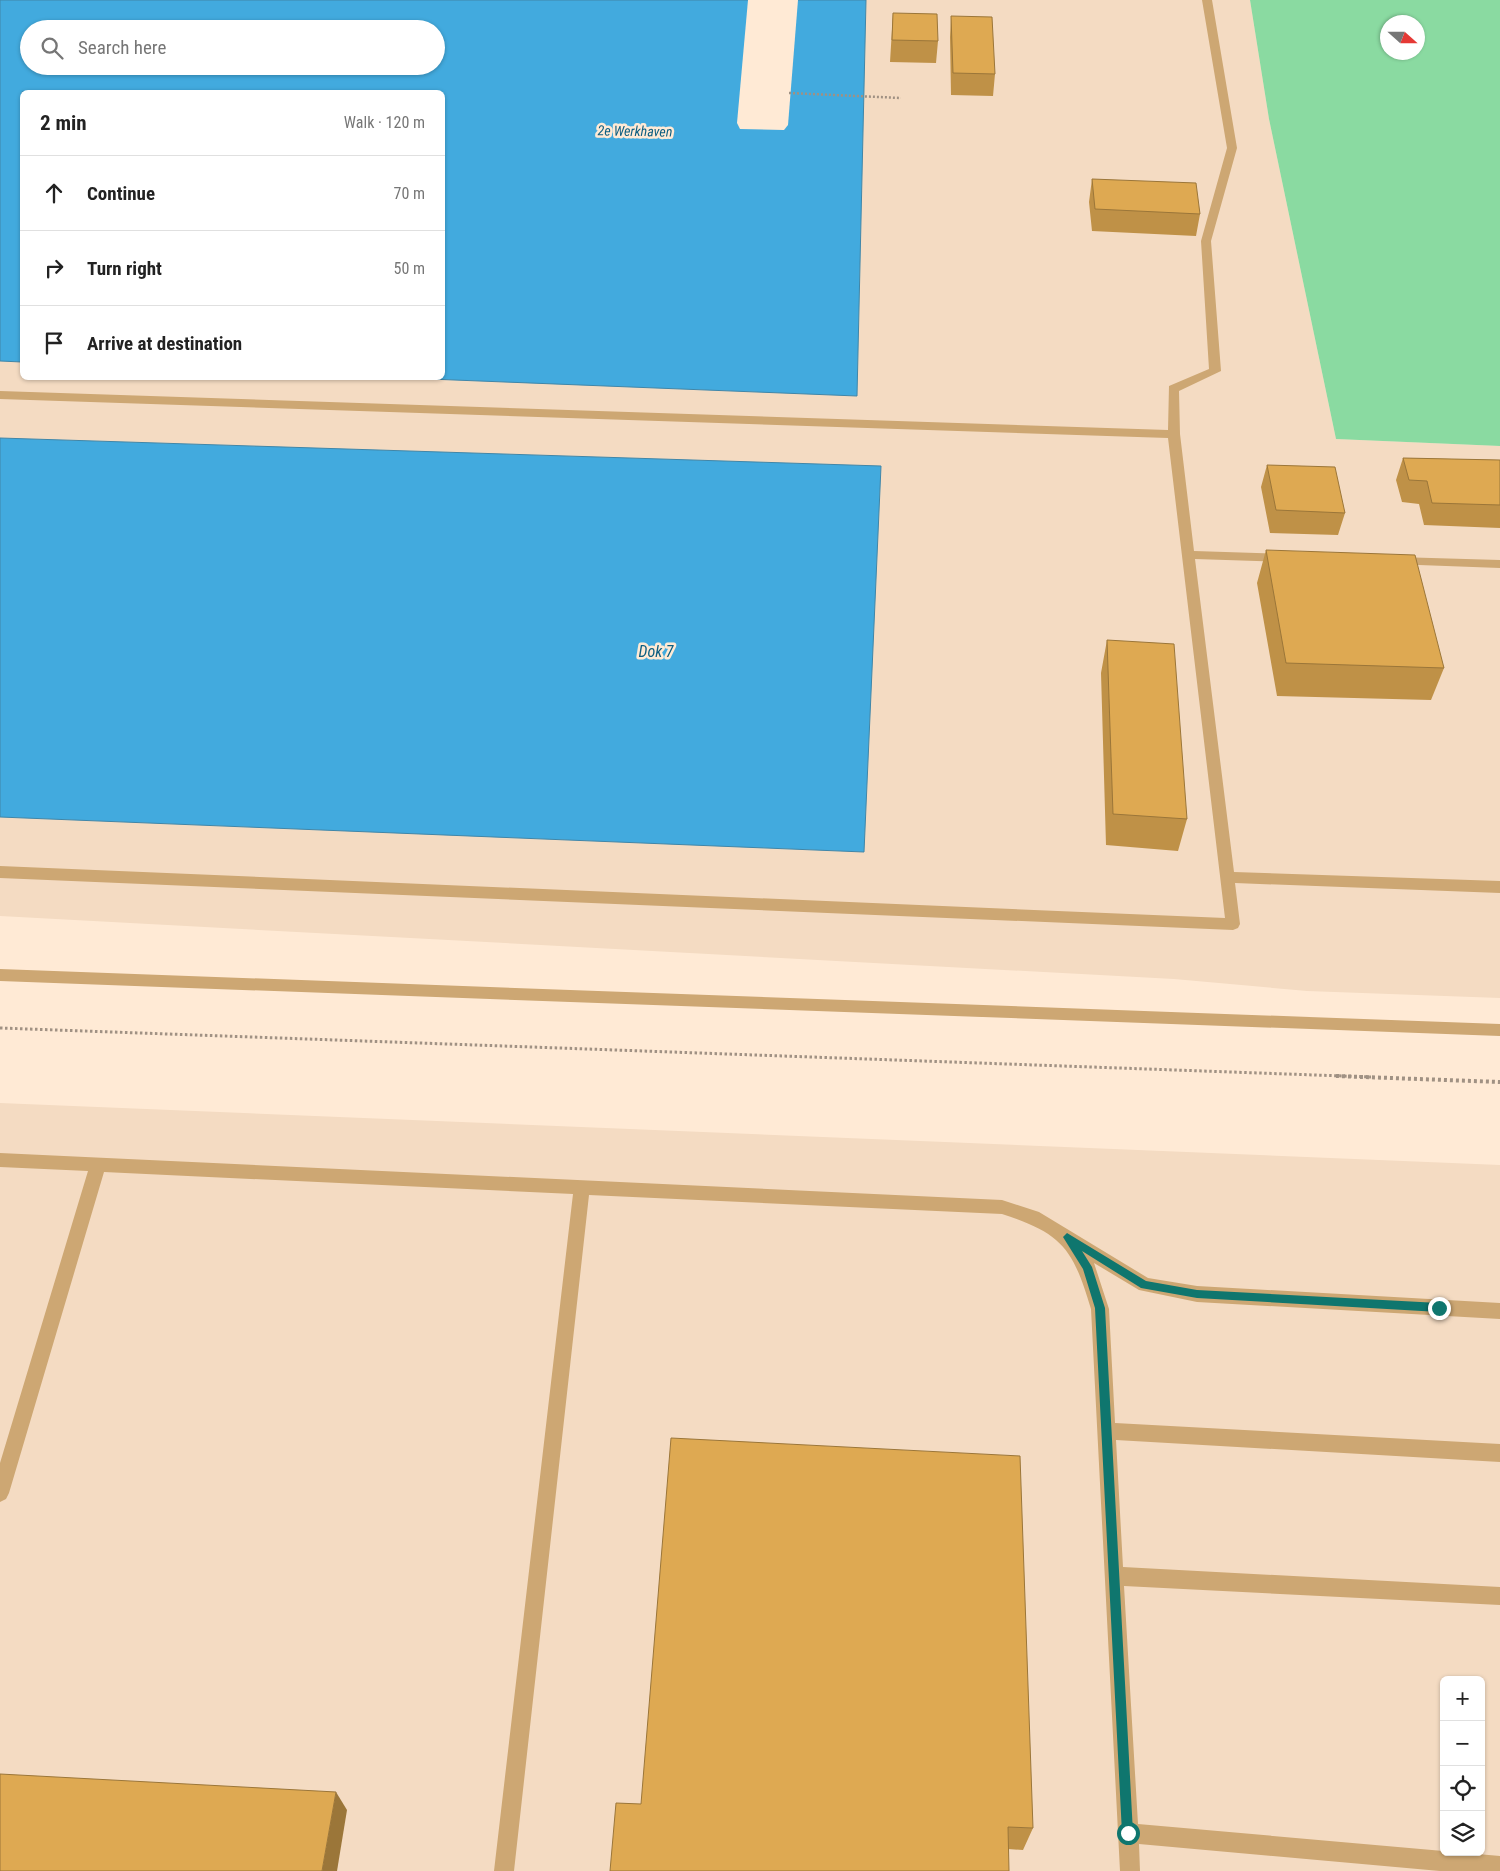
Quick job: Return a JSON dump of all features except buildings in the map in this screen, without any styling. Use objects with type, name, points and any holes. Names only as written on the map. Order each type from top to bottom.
[{"type":"lane","points":[[0,872],[1233,924],[1174,434],[1173,389],[1215,370],[1206,241],[1232,148],[1207,0]]},
{"type":"lane","points":[[0,394],[1174,434]]},
{"type":"lane","points":[[1188,555],[1296,558]]},
{"type":"lane","points":[[1383,561],[1500,564]]},
{"type":"lane","points":[[1227,877],[1500,887]]},
{"type":"lane","points":[[0,975],[1500,1030]]},
{"type":"lane","points":[[0,1160],[1002,1207],[1033,1217],[1145,1285],[1197,1294],[1500,1311]]},
{"type":"lane","points":[[0,1494],[98,1165]]},
{"type":"lane","points":[[504,1871],[582,1187]]},
{"type":"lane","points":[[1067,1237],[1087,1267],[1100,1308],[1130,1871]]},
{"type":"lane","points":[[1107,1431],[1500,1453]]},
{"type":"lane","points":[[1114,1576],[1500,1596]]},
{"type":"lane","points":[[1128,1833],[1498,1867]]},
{"type":"path","points":[[789,93],[902,98]]},
{"type":"path","points":[[0,1028],[1500,1082]]},
{"type":"shaded area","points":[[866,0],[1250,0],[1269,119],[1336,439],[1500,446],[1500,998],[1307,991],[1174,979],[0,916],[0,361],[20,362],[20,380],[445,380],[857,396]]},
{"type":"shaded area","points":[[0,1103],[1500,1165],[1500,1871],[0,1871]]},
{"type":"green space","points":[[1250,0],[1500,0],[1500,446],[1336,439],[1269,119]]},
{"type":"water","name":"2e Werkhaven","points":[[0,0],[866,0],[857,396],[445,380],[445,90],[20,90],[20,362],[0,361]]},
{"type":"water","name":"Dok 7","points":[[0,438],[881,466],[864,852],[0,817]]},
{"type":"pier","points":[[748,0],[798,0],[788,125],[784,130],[740,129],[737,123]]},
{"type":"route","points":[[1128,1833],[1100,1308],[1087,1267],[1067,1237],[1145,1285],[1197,1294],[1439,1308]]}]
